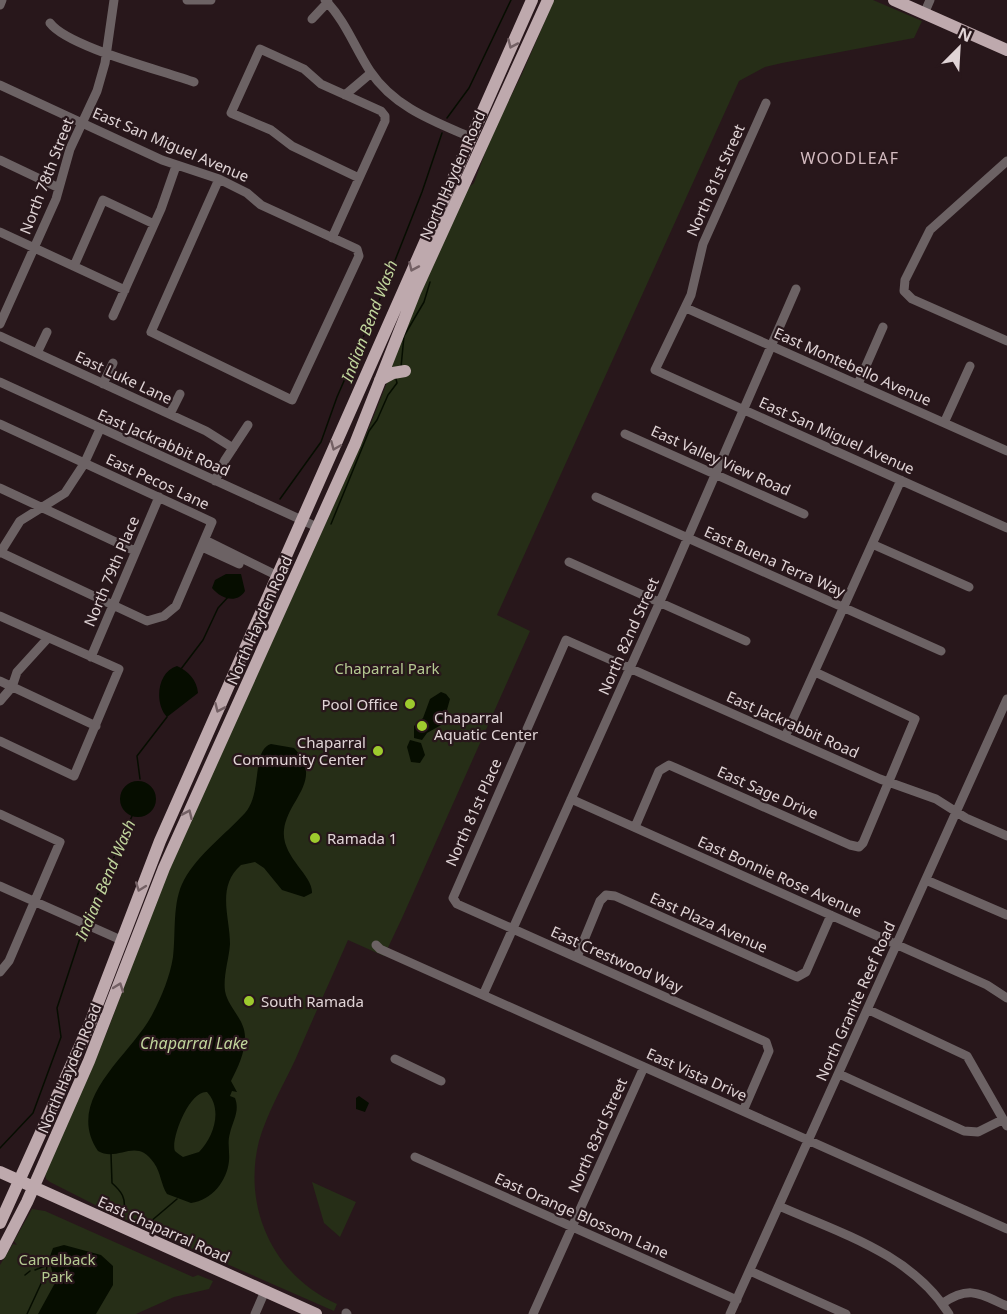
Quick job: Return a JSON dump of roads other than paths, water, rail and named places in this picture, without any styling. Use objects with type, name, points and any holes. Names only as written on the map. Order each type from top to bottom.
[{"type":"main road","name":"North Hayden Road","points":[[0,1223],[89,1026],[150,863],[532,0]]},
{"type":"main road","points":[[532,34],[527,29],[538,0]]},
{"type":"main road","name":"North Hayden Road","points":[[0,1254],[33,1188],[106,1021],[164,868],[317,527],[416,292],[548,0]]},
{"type":"main road","points":[[894,0],[1007,50]]},
{"type":"main road","points":[[380,380],[393,372],[405,371]]},
{"type":"main road","name":"East Chaparral Road","points":[[0,1172],[316,1314]]},
{"type":"street","points":[[0,4],[2,0]]},
{"type":"street","name":"North 78th Street","points":[[0,324],[35,248],[59,188],[66,159],[97,91],[107,53],[114,0]]},
{"type":"street","points":[[188,0],[211,0]]},
{"type":"street","points":[[924,14],[930,0]]},
{"type":"street","points":[[312,19],[327,1],[371,73],[391,95],[410,110],[470,137]]},
{"type":"street","points":[[50,23],[57,33],[107,53],[194,82]]},
{"type":"street","points":[[332,238],[359,178],[386,116],[381,111],[321,84],[303,69],[260,49],[231,113],[271,130],[292,146],[359,178]]},
{"type":"street","points":[[345,95],[371,73]]},
{"type":"street","name":"East San Miguel Avenue","points":[[0,85],[176,166],[219,179],[247,193],[261,205],[359,252],[292,400],[151,332],[219,179]]},
{"type":"street","name":"North 81st Street","points":[[655,370],[686,308],[703,244],[766,103]]},
{"type":"street","points":[[0,160],[59,188]]},
{"type":"street","points":[[1007,160],[930,230],[905,280],[904,291],[912,299],[1007,342]]},
{"type":"street","points":[[113,316],[154,224],[176,166]]},
{"type":"street","points":[[74,266],[103,200],[154,224]]},
{"type":"street","points":[[0,231],[125,290]]},
{"type":"street","name":"North 82nd Street","points":[[483,995],[660,602],[714,473],[796,289]]},
{"type":"street","name":"East Montebello Avenue","points":[[686,308],[1007,451]]},
{"type":"street","points":[[858,384],[883,327]]},
{"type":"street","points":[[37,353],[47,332]]},
{"type":"street","name":"East Luke Lane","points":[[0,336],[170,414],[219,438],[233,448]]},
{"type":"street","points":[[104,384],[113,363]]},
{"type":"street","points":[[944,423],[970,366]]},
{"type":"street","name":"East San Miguel Avenue","points":[[655,370],[901,480],[1006,523]]},
{"type":"street","name":"East Jackrabbit Road","points":[[0,382],[317,527]]},
{"type":"street","points":[[170,414],[180,394]]},
{"type":"street","name":"East Pecos Lane","points":[[0,424],[212,522],[203,544]]},
{"type":"street","points":[[215,481],[248,425]]},
{"type":"street","points":[[100,429],[84,464],[65,493],[20,521],[0,552],[147,621],[164,616],[176,606],[203,544],[277,579]]},
{"type":"street","name":"East Valley View Road","points":[[625,434],[804,514]]},
{"type":"street","points":[[785,737],[901,480]]},
{"type":"street","points":[[0,488],[135,551]]},
{"type":"street","name":"North 79th Place","points":[[91,657],[159,497]]},
{"type":"street","name":"East Buena Terra Way","points":[[596,497],[941,651]]},
{"type":"street","points":[[872,544],[969,587]]},
{"type":"street","points":[[569,562],[746,641]]},
{"type":"street","points":[[0,616],[119,669],[74,776],[0,741]]},
{"type":"street","points":[[0,701],[12,687],[17,672],[48,638]]},
{"type":"street","name":"East Jackrabbit Road","points":[[566,640],[785,737],[936,799],[1007,836]]},
{"type":"street","name":"North 81st Place","points":[[453,898],[566,640]]},
{"type":"street","points":[[815,672],[915,719],[890,782]]},
{"type":"street","points":[[0,681],[96,726]]},
{"type":"street","name":"North Granite Reef Road","points":[[730,1314],[1007,699]]},
{"type":"street","name":"East Sage Drive","points":[[635,827],[659,771],[665,765],[859,846],[866,839],[890,782]]},
{"type":"street","name":"East Bonnie Rose Avenue","points":[[572,799],[987,985],[1007,998]]},
{"type":"street","points":[[0,814],[60,842],[36,902],[4,959],[0,972]]},
{"type":"street","points":[[926,880],[1007,915]]},
{"type":"street","points":[[0,886],[121,940]]},
{"type":"street","name":"East Plaza Avenue","points":[[577,957],[600,901],[606,895],[615,896],[800,977],[806,972],[831,915]]},
{"type":"street","name":"East Crestwood Way","points":[[453,898],[457,904],[766,1042],[770,1046],[743,1111]]},
{"type":"street","name":"East Vista Drive","points":[[376,945],[1007,1229]]},
{"type":"street","points":[[839,1074],[964,1131],[978,1132],[1004,1123],[967,1056],[868,1010]]},
{"type":"street","points":[[395,1059],[441,1081]]},
{"type":"street","name":"North 83rd Street","points":[[533,1314],[644,1067]]},
{"type":"street","name":"East Orange Blossom Lane","points":[[415,1156],[737,1300]]},
{"type":"street","points":[[779,1206],[892,1257],[923,1282],[949,1314]]},
{"type":"street","points":[[750,1271],[846,1314]]},
{"type":"street","points":[[255,1314],[265,1291]]},
{"type":"street","points":[[943,1304],[956,1294],[969,1292],[1007,1306]]},
{"type":"water","points":[[226,574],[241,574],[245,591],[238,598],[224,597],[212,588],[215,580]]},
{"type":"water","points":[[177,666],[191,676],[198,693],[167,717],[160,704],[160,688],[165,675]]},
{"type":"water","points":[[441,692],[450,699],[443,724],[427,733],[422,740],[414,738],[414,726],[423,718],[430,699]]},
{"type":"water","points":[[410,740],[421,743],[425,755],[420,763],[411,762],[407,747]]},
{"type":"water","name":"Chaparral Lake","points":[[271,744],[294,748],[303,759],[306,770],[305,780],[287,819],[284,840],[287,849],[308,879],[312,893],[304,897],[282,890],[264,868],[255,862],[241,865],[229,883],[226,903],[230,944],[225,991],[242,1025],[245,1043],[241,1060],[231,1081],[237,1092],[232,1091],[230,1096],[235,1098],[237,1107],[229,1137],[228,1168],[222,1182],[212,1194],[191,1203],[167,1194],[154,1163],[140,1151],[105,1154],[98,1151],[89,1132],[89,1113],[94,1096],[104,1078],[143,1029],[168,979],[174,947],[176,907],[184,880],[197,861],[245,813],[250,805],[254,795],[261,754]],"holes":[[[207,1092],[215,1106],[215,1123],[209,1139],[199,1152],[183,1157],[175,1151],[174,1146],[182,1117],[200,1094]]]},
{"type":"water","points":[[138,781],[151,786],[156,799],[151,812],[138,817],[125,812],[120,799],[125,786]]},
{"type":"water","points":[[359,1096],[369,1103],[365,1112],[356,1109],[356,1098]]},
{"type":"water","points":[[64,1245],[101,1255],[113,1266],[113,1285],[96,1314],[38,1314],[55,1283],[49,1259],[53,1248]]},
{"type":"waterway","name":"Indian Bend Wash","points":[[447,118],[469,88],[511,0]]},
{"type":"waterway","name":"Indian Bend Wash","points":[[280,499],[321,442],[337,397],[379,301],[422,192],[442,133]]},
{"type":"waterway","points":[[401,367],[404,336],[424,302],[430,282]]},
{"type":"waterway","points":[[331,524],[369,431],[397,383],[396,379]]},
{"type":"waterway","name":"Indian Bend Wash","points":[[181,669],[203,640],[218,608],[229,596]]},
{"type":"waterway","name":"Indian Bend Wash","points":[[140,779],[137,756],[167,717]]},
{"type":"waterway","name":"Indian Bend Wash","points":[[87,919],[132,816]]},
{"type":"waterway","name":"Indian Bend Wash","points":[[0,1148],[33,1113],[61,1037],[57,1008],[83,929]]},
{"type":"waterway","points":[[111,1154],[112,1183],[122,1195],[124,1211]]},
{"type":"waterway","points":[[150,1222],[177,1199]]},
{"type":"waterway","points":[[27,1314],[47,1266],[50,1264]]},
{"type":"waterway","points":[[35,1270],[45,1266]]},
{"type":"waterway","points":[[25,1275],[30,1271]]},
{"type":"place","name":"Pool Office","points":[[410,704]]},
{"type":"place","name":"Chaparral Aquatic Center","points":[[422,726]]},
{"type":"place","name":"Chaparral Community Center","points":[[378,751]]},
{"type":"place","name":"Ramada 1","points":[[315,838]]},
{"type":"place","name":"South Ramada","points":[[249,1001]]},
{"type":"district","name":"WOODLEAF","points":[[850,158]]},
{"type":"park label","name":"Chaparral Park","points":[[387,668]]},
{"type":"park label","name":"Camelback Park","points":[[57,1268]]}]
